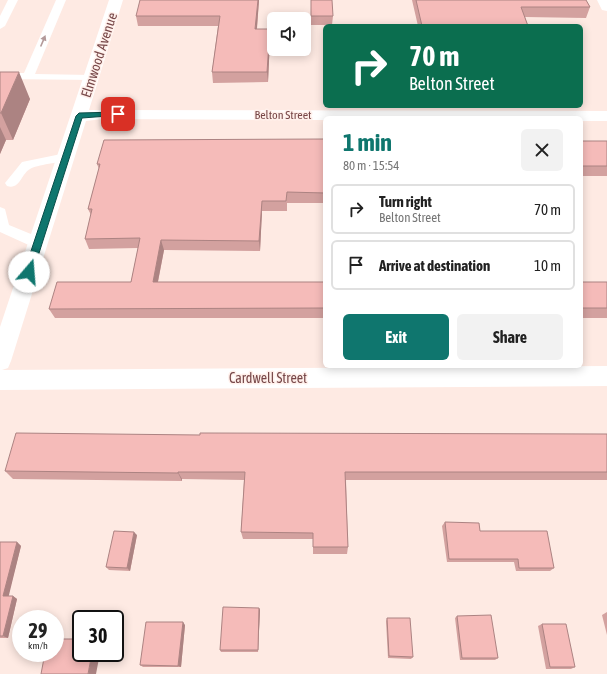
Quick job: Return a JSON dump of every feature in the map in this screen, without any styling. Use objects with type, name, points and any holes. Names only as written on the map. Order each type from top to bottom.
[{"type":"street","name":"Elmwood Avenue","points":[[0,361],[7,315],[38,243],[116,0]]},
{"type":"street","points":[[604,0],[607,7]]},
{"type":"street","name":"Belton Street","points":[[79,116],[102,114],[607,116]]},
{"type":"street","name":"Cardwell Street","points":[[0,380],[607,376]]},
{"type":"lane","points":[[0,26],[13,0]]},
{"type":"lane","points":[[28,76],[61,0]]},
{"type":"lane","points":[[0,76],[91,78]]},
{"type":"lane","points":[[12,183],[26,165],[66,157]]},
{"type":"lane","points":[[0,212],[3,228],[38,243]]},
{"type":"building","points":[[140,0],[258,0],[255,29],[267,29],[267,72],[212,72],[220,16],[136,16]]},
{"type":"building","points":[[311,0],[332,0],[333,16],[311,16]]},
{"type":"building","points":[[416,0],[586,0],[590,7],[521,7],[527,24],[422,24]]},
{"type":"building","points":[[0,72],[19,72],[1,113],[0,113]]},
{"type":"building","points":[[323,139],[323,193],[287,192],[286,201],[262,201],[259,241],[161,240],[153,282],[323,282],[323,308],[49,309],[57,282],[131,282],[140,238],[85,239],[92,209],[88,209],[100,164],[97,164],[104,140]]},
{"type":"building","points":[[583,141],[607,141],[607,166],[583,166]]},
{"type":"building","points":[[583,282],[607,282],[607,308],[583,308]]},
{"type":"building","points":[[16,433],[200,435],[200,433],[607,434],[607,472],[345,472],[348,547],[313,547],[313,533],[241,532],[245,472],[178,473],[5,471]]},
{"type":"building","points":[[445,522],[479,523],[480,531],[547,531],[554,568],[519,568],[518,559],[449,559]]},
{"type":"building","points":[[114,531],[134,532],[127,568],[106,567]]},
{"type":"building","points":[[0,542],[17,542],[3,596],[13,596],[3,636],[0,636]]},
{"type":"building","points":[[223,607],[259,608],[258,650],[220,650]]},
{"type":"building","points":[[491,615],[498,658],[462,658],[457,616]]},
{"type":"building","points":[[387,618],[410,618],[413,657],[389,656]]},
{"type":"building","points":[[146,622],[183,622],[178,666],[140,665]]},
{"type":"building","points":[[542,624],[566,624],[575,667],[550,667]]},
{"type":"building","points":[[64,639],[72,639],[72,662],[90,662],[88,674],[41,674],[43,662],[64,662]]},
{"type":"route","points":[[29,272],[79,116],[118,114]]}]
